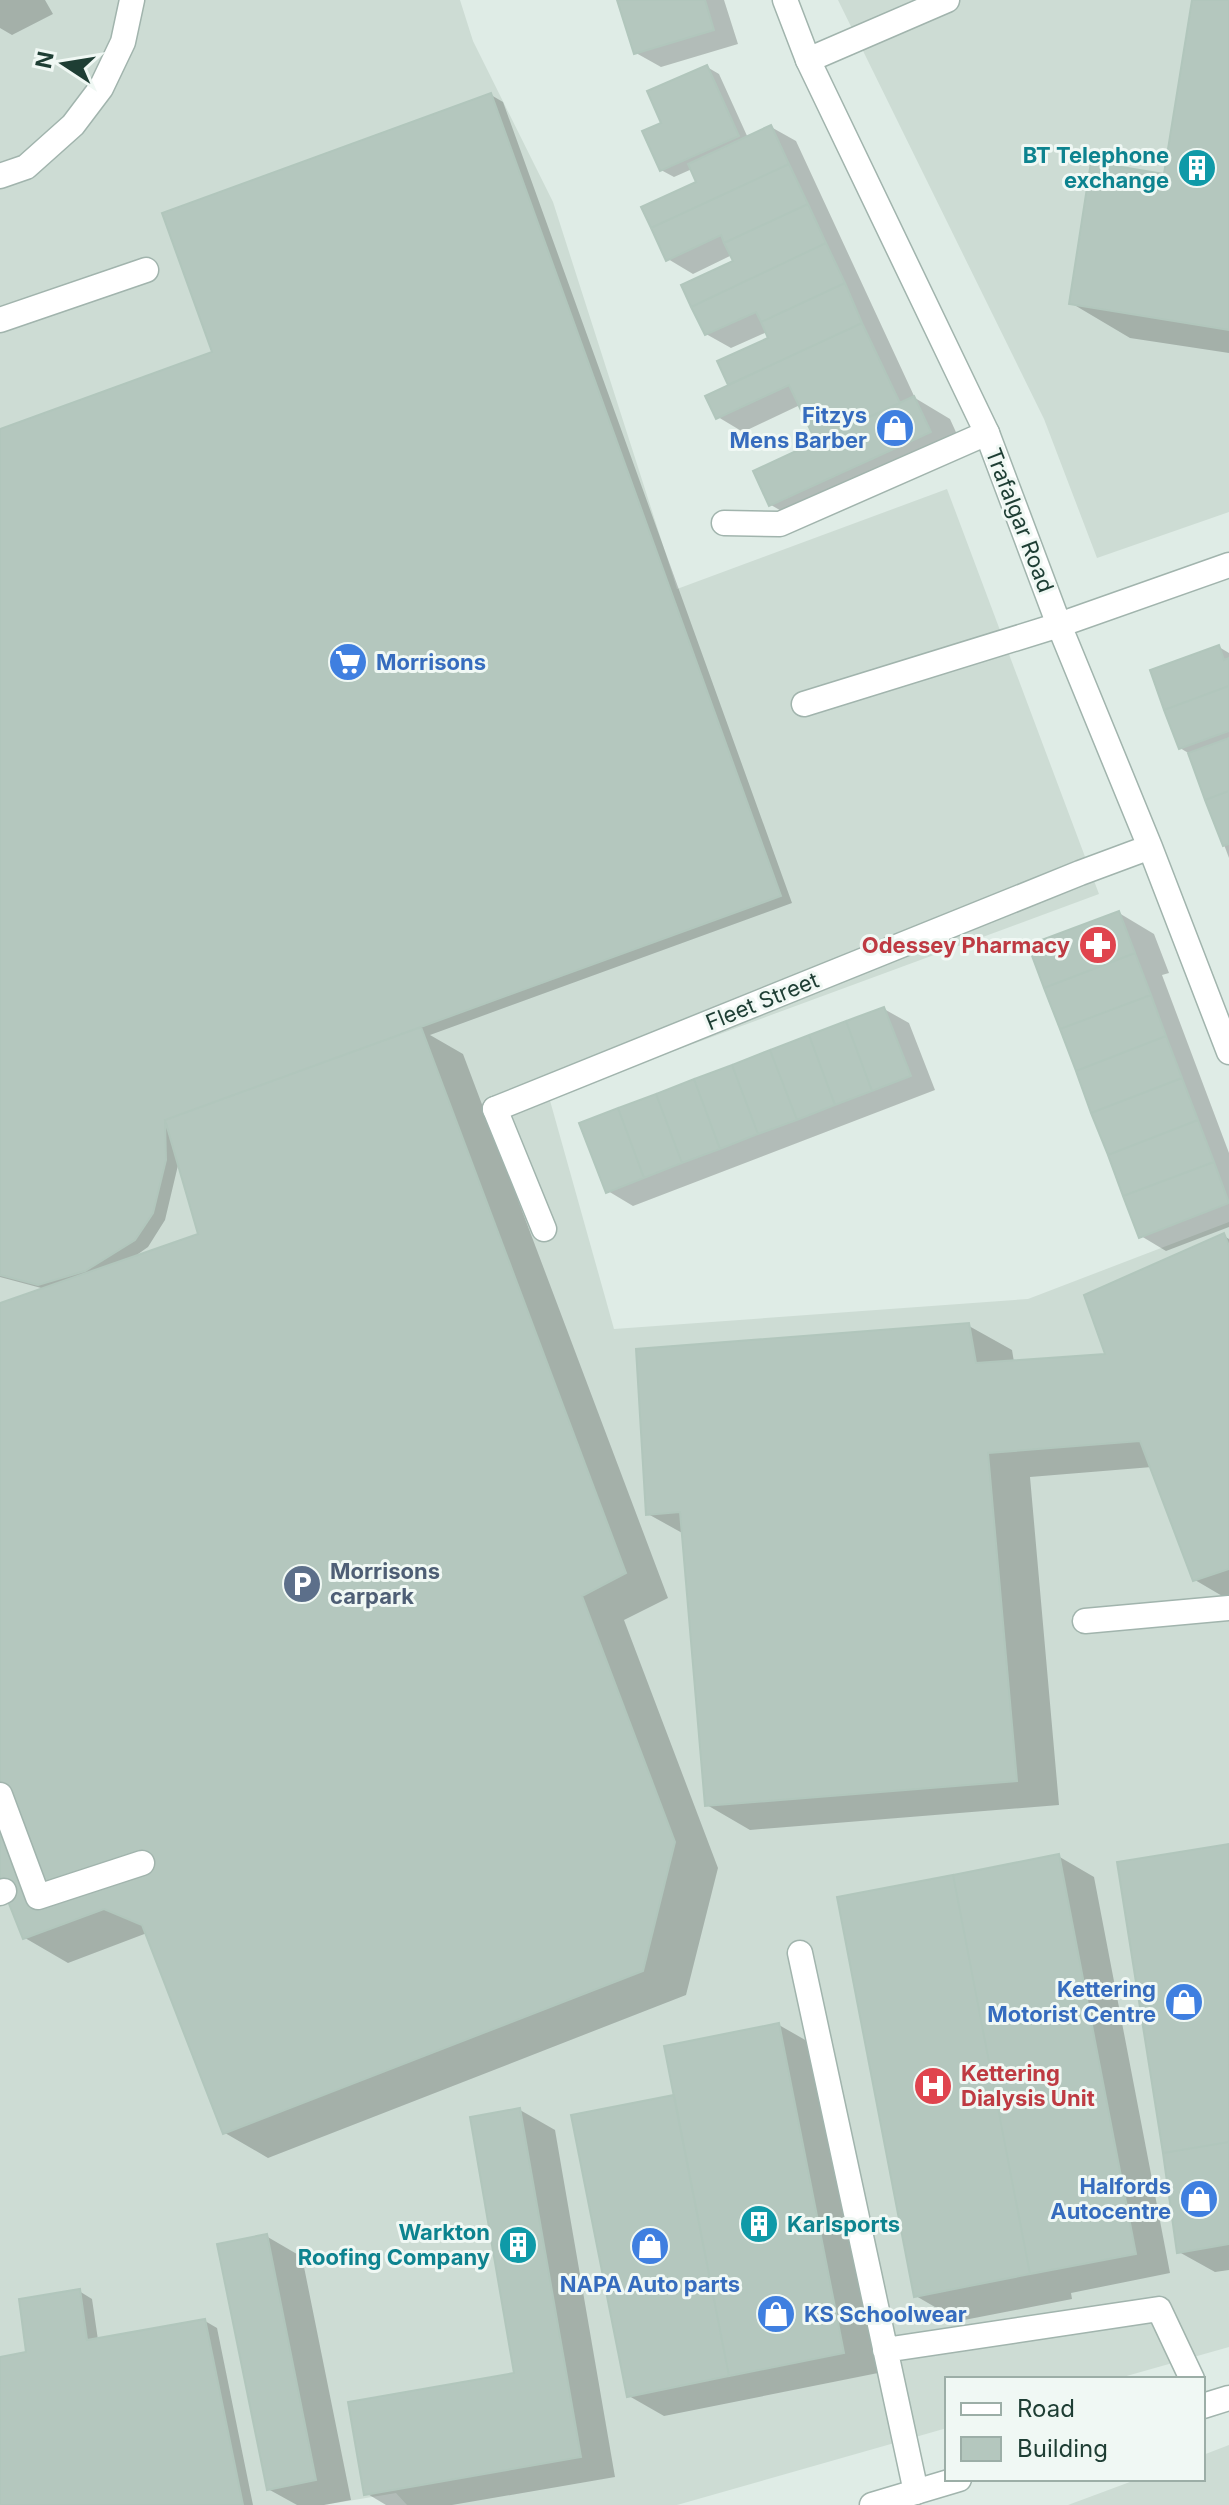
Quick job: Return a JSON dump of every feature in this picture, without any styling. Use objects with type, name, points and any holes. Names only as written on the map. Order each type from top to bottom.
[{"type":"street","points":[[0,176],[26,167],[73,125],[101,88],[123,42],[132,0]]},
{"type":"street","name":"Trafalgar Road","points":[[785,0],[808,60],[987,433],[1059,625],[1150,847],[1229,1052]]},
{"type":"street","points":[[808,60],[947,0]]},
{"type":"street","points":[[0,320],[146,270]]},
{"type":"street","points":[[724,523],[780,524],[987,433]]},
{"type":"street","points":[[804,704],[1059,625],[1229,565]]},
{"type":"street","name":"Fleet Street","points":[[544,1229],[495,1109],[1065,878],[1150,847]]},
{"type":"street","points":[[1085,1621],[1229,1608]]},
{"type":"street","points":[[0,1795],[38,1897],[142,1863]]},
{"type":"street","points":[[800,1953],[916,2492]]},
{"type":"street","points":[[885,2350],[1159,2309],[1191,2377]]},
{"type":"street","points":[[1205,2404],[1229,2398]]},
{"type":"street","points":[[872,2505],[952,2481]]},
{"type":"shaded area","points":[[0,0],[460,0],[473,41],[553,202],[677,589],[947,489],[1099,894],[549,1097],[614,1329],[1028,1299],[1229,1222],[1229,2347],[1123,2377],[945,2377],[945,2429],[677,2505],[407,2505],[396,2493],[324,2505],[0,2505]]},
{"type":"shaded area","points":[[838,0],[1229,0],[1229,512],[1097,558],[1044,419]]},
{"type":"shaded area","points":[[1229,2445],[1229,2505],[1068,2505],[1133,2481],[1205,2481],[1205,2454]]},
{"type":"building","points":[[617,0],[705,0],[714,30],[634,54]]},
{"type":"building","name":"BT Telephone exchange","points":[[1192,0],[1229,0],[1229,330],[1069,304],[1091,162],[1164,174]]},
{"type":"building","points":[[707,65],[739,136],[660,171],[642,131],[661,123],[647,91]]},
{"type":"building","name":"Morrisons","points":[[491,93],[781,896],[165,1120],[166,1160],[153,1213],[135,1240],[85,1271],[38,1285],[0,1275],[0,429],[212,352],[162,213]]},
{"type":"building","points":[[771,125],[789,164],[651,228],[641,207],[696,182],[688,164]]},
{"type":"building","points":[[789,164],[808,204],[724,243],[721,235],[666,261],[651,228]]},
{"type":"building","points":[[808,204],[826,243],[691,307],[681,285],[733,261],[724,243]]},
{"type":"building","points":[[826,243],[845,283],[761,322],[756,312],[705,335],[691,307]]},
{"type":"building","points":[[845,283],[862,323],[728,385],[717,361],[768,338],[761,322]]},
{"type":"building","points":[[862,323],[900,403],[816,442],[789,385],[716,419],[705,396]]},
{"type":"building","points":[[914,396],[931,432],[769,506],[753,471]]},
{"type":"building","points":[[1219,645],[1224,660],[1229,658],[1229,686],[1164,710],[1150,670]]},
{"type":"building","points":[[1229,686],[1229,731],[1179,749],[1164,710]]},
{"type":"building","points":[[1229,738],[1229,791],[1205,800],[1188,753]]},
{"type":"building","points":[[1229,791],[1229,844],[1223,846],[1205,800]]},
{"type":"building","points":[[1119,911],[1135,953],[1044,988],[1028,945]]},
{"type":"building","points":[[1135,953],[1151,995],[1060,1029],[1044,988]]},
{"type":"building","points":[[1151,995],[1166,1036],[1076,1071],[1060,1029]]},
{"type":"building","points":[[884,1007],[911,1076],[872,1091],[846,1021]]},
{"type":"building","points":[[846,1021],[872,1091],[835,1105],[809,1035]]},
{"type":"building","name":"Morrisons carpark","points":[[421,1027],[626,1573],[582,1596],[675,1842],[643,1971],[223,2134],[142,1925],[104,1909],[23,1939],[0,1881],[0,1303],[198,1234],[165,1120]]},
{"type":"building","points":[[809,1035],[835,1105],[797,1120],[770,1050]]},
{"type":"building","points":[[1166,1036],[1182,1078],[1091,1113],[1076,1071]]},
{"type":"building","points":[[770,1050],[797,1120],[758,1134],[732,1065]]},
{"type":"building","points":[[732,1065],[758,1134],[720,1149],[694,1079]]},
{"type":"building","points":[[1182,1078],[1198,1120],[1108,1155],[1091,1113]]},
{"type":"building","points":[[694,1079],[720,1149],[682,1163],[656,1094]]},
{"type":"building","points":[[656,1094],[682,1163],[644,1178],[618,1108]]},
{"type":"building","points":[[618,1108],[644,1178],[606,1193],[579,1123]]},
{"type":"building","points":[[1198,1120],[1214,1162],[1123,1196],[1108,1155]]},
{"type":"building","points":[[1214,1162],[1229,1203],[1139,1238],[1123,1196]]},
{"type":"building","points":[[1224,1233],[1229,1246],[1229,1569],[1193,1581],[1140,1441],[988,1453],[1017,1781],[705,1806],[680,1512],[646,1515],[636,1349],[969,1323],[976,1363],[1105,1354],[1084,1295]]},
{"type":"building","name":"Kettering Motorist Centre","points":[[1229,1844],[1229,2142],[1163,2153],[1117,1862]]},
{"type":"building","points":[[1059,1854],[1136,2254],[1030,2274],[953,1875]]},
{"type":"building","name":"Kettering Dialysis Unit","points":[[953,1875],[1030,2274],[914,2297],[837,1897]]},
{"type":"building","name":"Karlsports","points":[[779,2023],[844,2353],[729,2376],[664,2046]]},
{"type":"building","name":"NAPA Auto parts","points":[[674,2095],[729,2376],[627,2397],[571,2115]]},
{"type":"building","name":"Warkton Roofing Company","points":[[520,2108],[581,2457],[364,2495],[348,2402],[514,2373],[470,2117]]},
{"type":"building","name":"Halfords Autocentre","points":[[1229,2142],[1229,2244],[1177,2253],[1163,2153]]},
{"type":"building","points":[[267,2234],[316,2480],[267,2490],[217,2244]]},
{"type":"building","points":[[80,2289],[87,2340],[205,2319],[243,2505],[0,2505],[0,2357],[26,2352],[19,2299]]},
{"type":"place","name":"BT Telephone exchange","points":[[1197,168]]},
{"type":"place","name":"Fitzys Mens Barber","points":[[895,428]]},
{"type":"place","name":"Morrisons","points":[[348,662]]},
{"type":"place","name":"Odessey Pharmacy","points":[[1098,945]]},
{"type":"place","name":"Morrisons carpark","points":[[302,1584]]},
{"type":"place","name":"Kettering Motorist Centre","points":[[1184,2002]]},
{"type":"place","name":"Kettering Dialysis Unit","points":[[933,2086]]},
{"type":"place","name":"Halfords Autocentre","points":[[1199,2199]]},
{"type":"place","name":"Karlsports","points":[[759,2224]]},
{"type":"place","name":"Warkton Roofing Company","points":[[518,2245]]},
{"type":"place","name":"NAPA Auto parts","points":[[650,2246]]},
{"type":"place","name":"KS Schoolwear","points":[[776,2314]]}]
